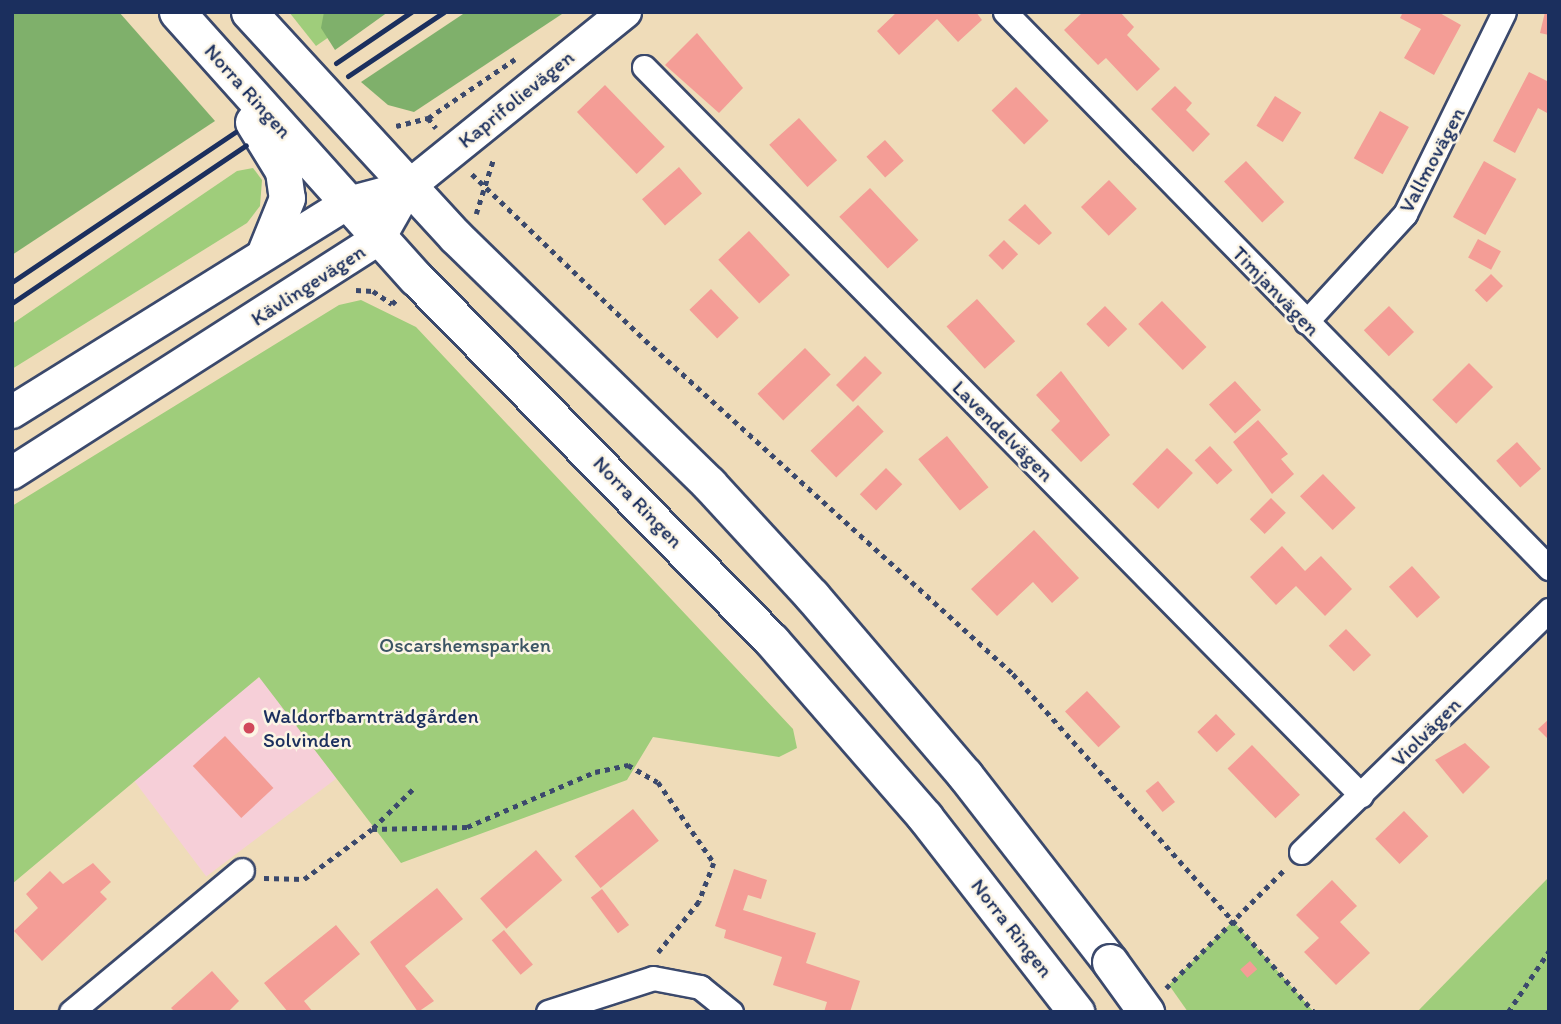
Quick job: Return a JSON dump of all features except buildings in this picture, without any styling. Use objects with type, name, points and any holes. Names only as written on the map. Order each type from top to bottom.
[{"type":"main road","points":[[249,12],[408,187],[709,484],[812,596],[965,775],[1110,962],[1153,1003]]},
{"type":"main road","name":"Kaprifolievägen","points":[[408,187],[625,12]]},
{"type":"main road","points":[[182,18],[283,171],[286,213],[265,250]]},
{"type":"main road","name":"Norra Ringen","points":[[182,18],[380,238],[772,641],[925,817],[1072,1006]]},
{"type":"main road","points":[[12,412],[265,250],[348,203],[408,187]]},
{"type":"main road","name":"Kävlingevägen","points":[[12,473],[380,238],[408,187]]},
{"type":"street","name":"Timjanvägen","points":[[1004,12],[1549,568]]},
{"type":"street","name":"Vallmovägen","points":[[1306,322],[1405,214],[1504,12]]},
{"type":"street","name":"Lavendelvägen","points":[[644,67],[1361,795]]},
{"type":"street","name":"Violvägen","points":[[1301,852],[1549,610]]},
{"type":"street","points":[[71,1012],[242,870]]},
{"type":"street","points":[[548,1012],[636,981],[679,980],[731,1012]]},
{"type":"path","points":[[428,118],[526,51]]},
{"type":"path","points":[[481,185],[1013,674],[1314,1012]]},
{"type":"path","points":[[372,829],[451,831],[615,765],[643,770],[714,863],[699,902],[636,981]]},
{"type":"path","points":[[242,870],[271,881],[304,879],[372,829],[415,787]]},
{"type":"path","points":[[1153,1003],[1301,852]]},
{"type":"path","points":[[1508,1012],[1549,951]]},
{"type":"shaded area","name":"Waldorfbarnträdgården Solvinden","points":[[260,677],[336,778],[206,877],[130,775]]},
{"type":"green space","points":[[12,12],[119,12],[215,121],[12,255]]},
{"type":"green space","points":[[289,12],[365,12],[316,46]]},
{"type":"green space","points":[[324,12],[388,12],[335,50],[321,28]]},
{"type":"green space","points":[[466,12],[565,12],[414,112],[388,105],[361,82]]},
{"type":"green space","points":[[253,168],[262,180],[260,206],[247,223],[12,369],[12,324],[237,171]]},
{"type":"green space","name":"Oscarshemsparken","points":[[361,300],[416,327],[793,729],[797,748],[779,757],[653,737],[627,780],[401,863],[259,677],[12,884],[12,506],[339,305]]},
{"type":"green space","points":[[1549,877],[1549,1012],[1417,1012]]},
{"type":"green space","points":[[1233,921],[1314,1012],[1188,1012],[1169,985]]},
{"type":"railway","points":[[336,63],[411,12]]},
{"type":"railway","points":[[348,76],[444,12]]},
{"type":"railway","points":[[12,282],[235,132]]},
{"type":"railway","points":[[12,303],[246,145]]},
{"type":"place","name":"Waldorfbarnträdgården Solvinden","points":[[249,728]]}]
